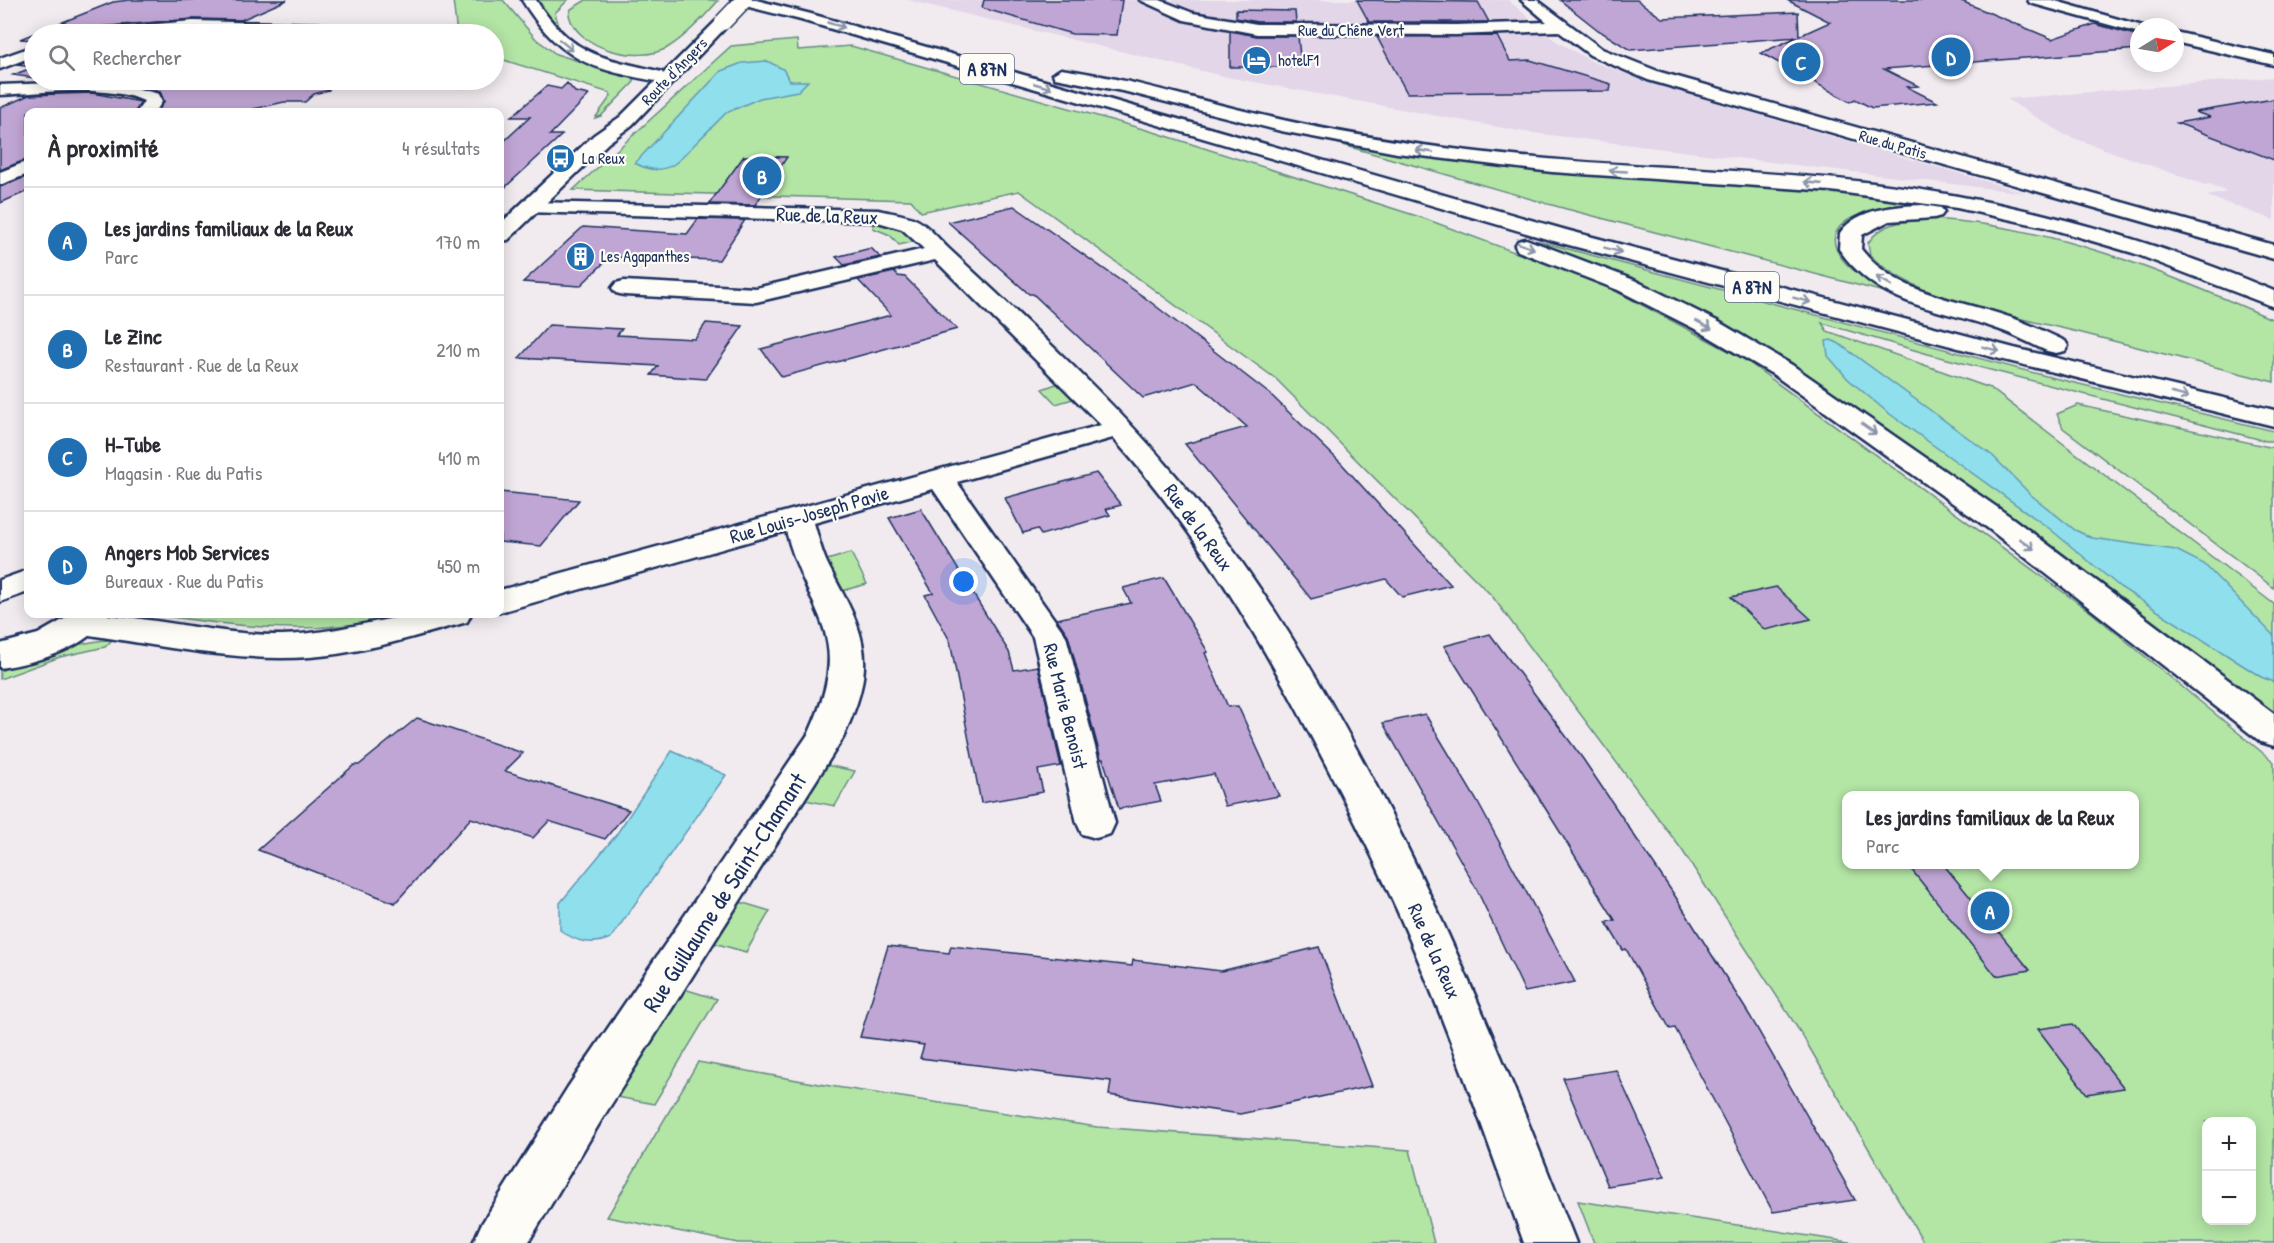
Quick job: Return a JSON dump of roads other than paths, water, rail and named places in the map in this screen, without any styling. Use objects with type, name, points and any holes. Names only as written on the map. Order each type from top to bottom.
[{"type":"main road","points":[[529,0],[550,31],[574,52],[656,76]]},
{"type":"main road","name":"Route d’Angers","points":[[504,232],[601,139],[626,121],[718,21],[733,0]]},
{"type":"main road","name":"A 87N","points":[[738,0],[806,16],[1234,142],[1683,269],[2009,354],[2274,418]]},
{"type":"main road","name":"Route d’Angers","points":[[601,139],[611,122],[656,76],[744,0]]},
{"type":"main road","name":"A 87N","points":[[791,0],[1573,220],[2056,346],[2274,398]]},
{"type":"main road","name":"Rue du Chêne Vert","points":[[1147,0],[1189,17],[1257,29],[1448,30],[1559,26]]},
{"type":"main road","name":"Rue du Patis","points":[[1528,0],[1559,26],[1596,52],[1654,76],[2274,252]]},
{"type":"main road","points":[[2035,0],[2130,26]]},
{"type":"main road","points":[[2184,39],[2274,60]]},
{"type":"main road","points":[[0,64],[24,55]]},
{"type":"main road","points":[[1059,74],[1109,80],[1270,123],[1353,140],[1426,151],[1590,169],[1804,182],[1956,202],[2098,236],[2171,260],[2274,300]]},
{"type":"main road","points":[[0,90],[24,89]]},
{"type":"main road","points":[[108,90],[139,92],[153,98],[149,108]]},
{"type":"main road","points":[[1234,142],[1279,164],[1554,256],[1626,285],[1708,326],[1783,370],[1990,516],[2274,733]]},
{"type":"main road","points":[[0,179],[24,169]]},
{"type":"main road","name":"Rue de la Reux","points":[[531,208],[889,217],[910,224],[1015,323],[1119,428],[1164,480],[1208,537],[1246,592],[1284,652],[1372,816],[1428,933],[1469,1031],[1550,1243]]},
{"type":"main road","points":[[2056,346],[2002,322],[1932,302],[1888,284],[1854,258],[1850,249],[1851,233],[1867,221],[1893,214],[1949,213],[1992,218],[2063,234],[2138,258],[2274,311]]},
{"type":"main road","points":[[624,288],[756,295],[939,252]]},
{"type":"main road","name":"Rue Louis-Joseph Pavie","points":[[504,600],[1119,428]]},
{"type":"main road","name":"Rue Marie Benoist","points":[[939,478],[1048,636],[1096,823]]},
{"type":"main road","name":"Rue Guillaume de Saint-Chamant","points":[[499,1243],[585,1103],[825,738],[834,718],[846,669],[847,654],[837,611],[810,560],[797,518]]},
{"type":"main road","points":[[0,592],[24,582]]},
{"type":"main road","points":[[0,656],[43,645],[88,618],[200,641],[298,645],[369,636],[439,618]]},
{"type":"water","points":[[767,61],[783,69],[790,81],[808,81],[798,91],[760,98],[726,113],[677,162],[667,168],[646,168],[635,163],[721,71],[742,63]]},
{"type":"water","points":[[1831,340],[1993,456],[2031,495],[2075,530],[2092,538],[2176,550],[2204,564],[2274,636],[2274,682],[2261,677],[2120,587],[2050,529],[1887,412],[1848,379],[1828,356],[1826,341]]},
{"type":"water","points":[[672,751],[726,775],[611,938],[597,942],[584,942],[572,937],[560,930],[560,903],[616,835]]},
{"type":"place","name":"Angers Mob Services","points":[[1951,57]]},
{"type":"place","name":"hotelF1","points":[[1257,60]]},
{"type":"place","name":"H-Tube","points":[[1801,62]]},
{"type":"place","name":"La Reux","points":[[561,158]]},
{"type":"place","name":"Le Zinc","points":[[762,176]]},
{"type":"place","name":"Les Agapanthes","points":[[580,256]]},
{"type":"place","name":"Les jardins familiaux de la Reux","points":[[1990,911]]}]
